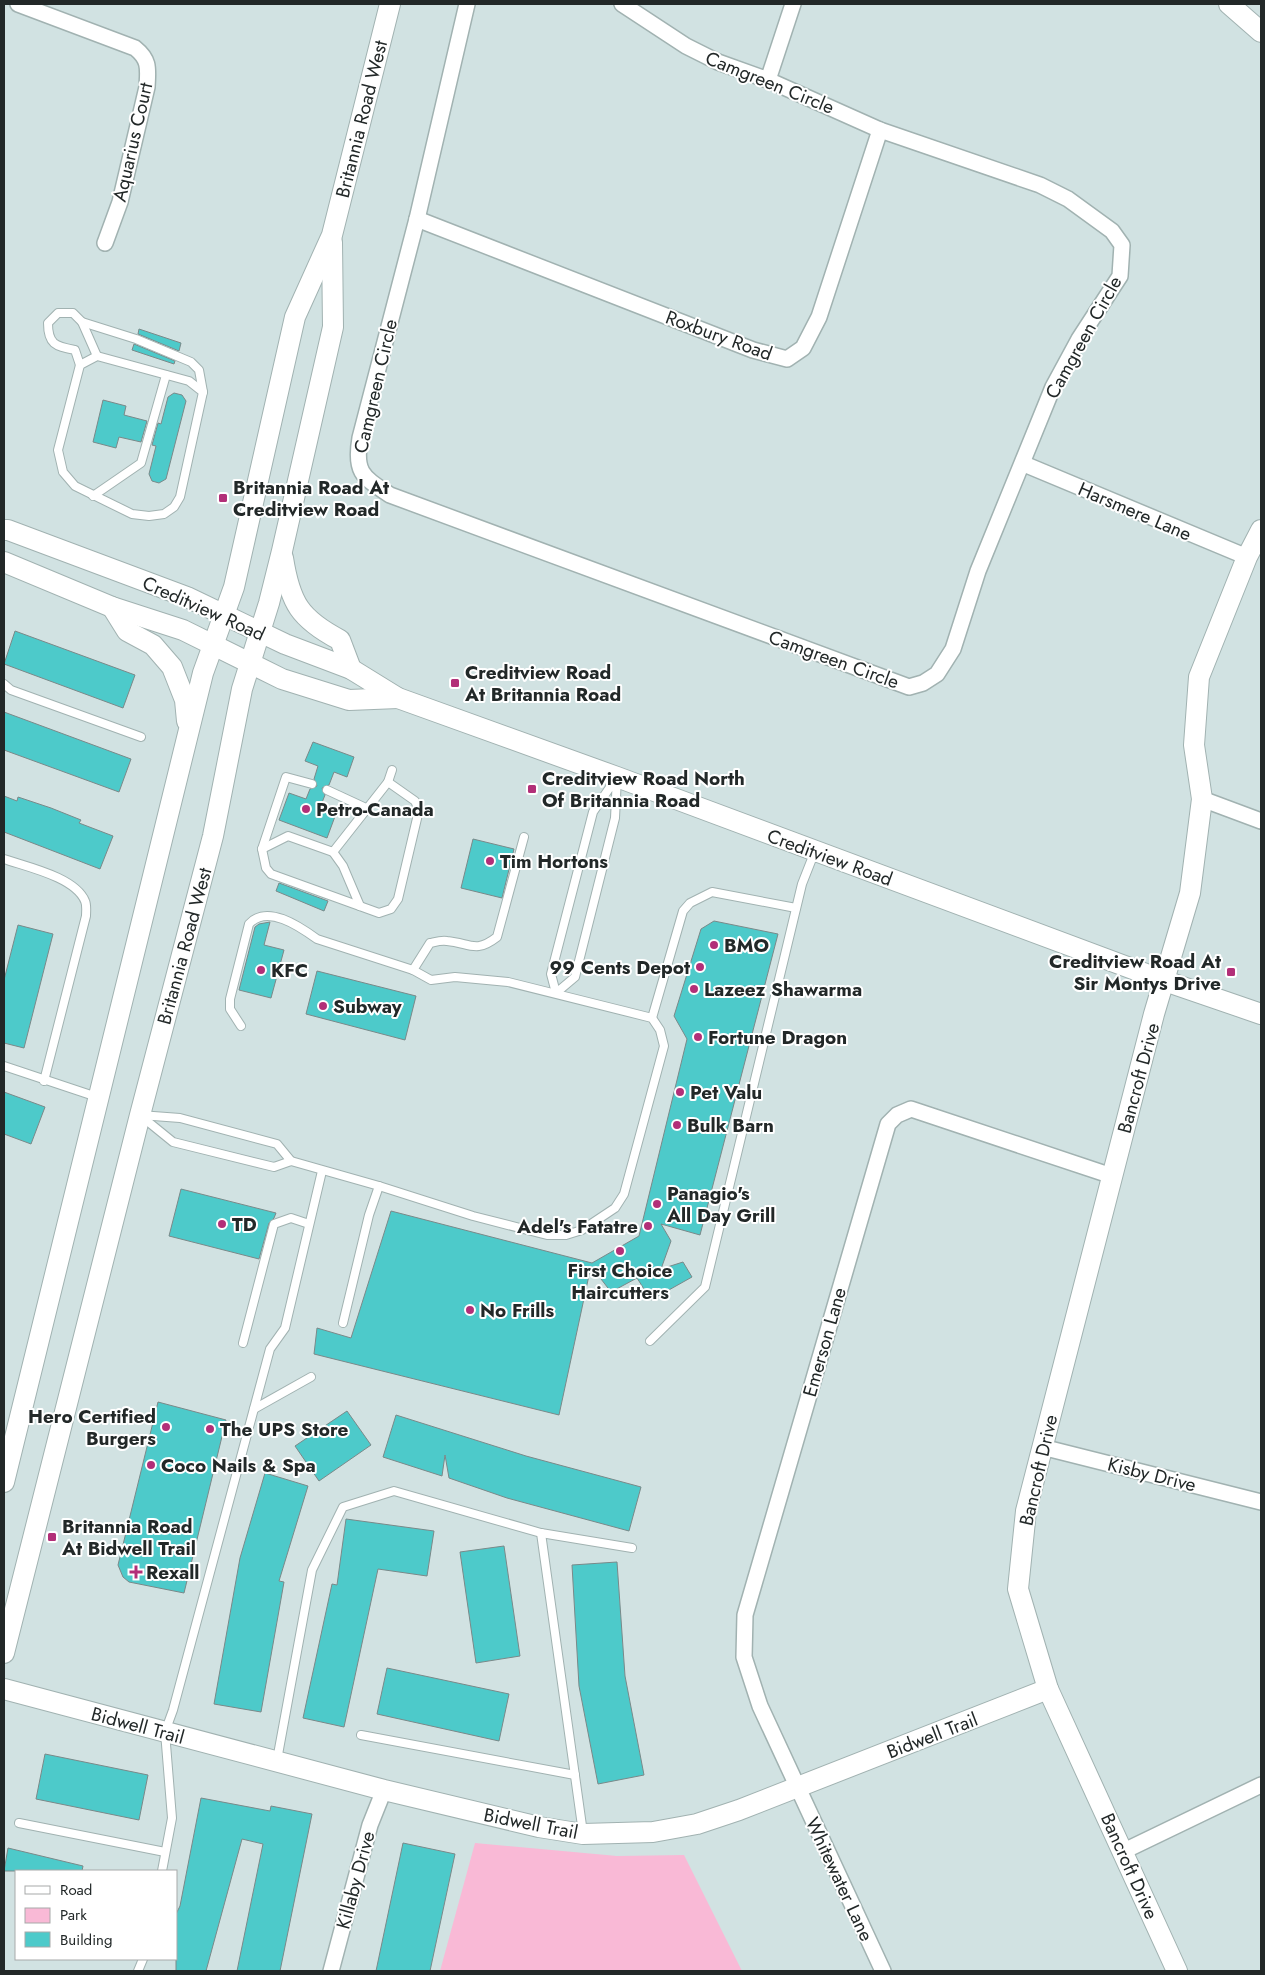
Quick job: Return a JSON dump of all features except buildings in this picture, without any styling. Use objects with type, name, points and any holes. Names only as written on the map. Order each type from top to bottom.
[{"type":"main road","name":"Britannia Road West","points":[[4,1482],[97,1097],[203,673],[234,587],[294,317],[332,235],[390,4]]},
{"type":"main road","points":[[1229,4],[1261,32]]},
{"type":"main road","name":"Britannia Road West","points":[[4,1653],[140,1115],[213,836],[242,689],[282,551],[333,327],[332,235]]},
{"type":"main road","name":"Creditview Road","points":[[4,530],[187,596],[260,632],[351,668],[398,698],[617,777],[1165,982],[1261,1014]]},
{"type":"main road","name":"Bancroft Drive","points":[[1177,1971],[1124,1851],[1048,1689],[1018,1588],[1026,1511],[1112,1176],[1190,893],[1202,799],[1194,745],[1199,677],[1247,558],[1261,530]]},
{"type":"main road","points":[[282,551],[287,581],[297,606],[316,628],[340,640],[351,668]]},
{"type":"main road","name":"Creditview Road","points":[[4,562],[112,607],[183,630],[282,679],[349,700],[398,698]]},
{"type":"main road","points":[[112,607],[127,631],[153,645],[172,667],[185,700],[188,735]]},
{"type":"main road","name":"Bidwell Trail","points":[[4,1689],[384,1790],[539,1827],[583,1834],[653,1832],[697,1824],[798,1787],[1048,1689]]},
{"type":"street","name":"Aquarius Court","points":[[18,4],[135,48],[144,55],[148,69],[147,87],[120,202],[105,243]]},
{"type":"street","name":"Camgreen Circle","points":[[467,4],[417,219],[357,453],[360,470],[365,478],[390,495],[909,686],[923,684],[937,674],[953,649],[978,571],[1024,464],[1053,387],[1079,339],[1120,276],[1122,245],[1112,231],[1068,199],[1040,185],[880,130],[768,80],[718,62],[686,46],[622,4]]},
{"type":"street","points":[[768,80],[793,4]]},
{"type":"street","name":"Roxbury Road","points":[[417,219],[753,350],[787,359],[803,348],[819,317],[880,130]]},
{"type":"street","name":"Harsmere Lane","points":[[1024,464],[1247,558]]},
{"type":"street","points":[[1202,799],[1261,821]]},
{"type":"street","name":"Emerson Lane","points":[[798,1787],[760,1706],[744,1657],[745,1615],[888,1124],[897,1115],[911,1109],[1112,1176]]},
{"type":"street","name":"Kisby Drive","points":[[1042,1447],[1261,1502]]},
{"type":"street","points":[[1124,1851],[1261,1785]]},
{"type":"street","name":"Whitewater Lane","points":[[798,1787],[882,1971]]},
{"type":"street","name":"Killaby Drive","points":[[331,1971],[370,1825],[384,1790]]},
{"type":"lane","points":[[82,322],[136,339],[191,362],[199,370],[203,392],[180,497],[174,507],[164,514],[149,516],[132,514],[75,486],[63,472],[58,450],[80,365],[75,350],[56,346],[48,336],[48,323],[58,313],[73,313],[82,322],[97,356]]},
{"type":"lane","points":[[80,365],[97,356],[190,381],[203,392]]},
{"type":"lane","points":[[93,496],[141,463],[166,375]]},
{"type":"lane","points":[[4,684],[11,690],[141,737]]},
{"type":"lane","points":[[333,852],[388,782],[392,770]]},
{"type":"lane","points":[[312,784],[286,777],[262,849],[266,868],[271,874],[379,913],[391,909],[398,899],[419,810],[415,802],[388,782]]},
{"type":"lane","points":[[556,993],[550,974],[593,812],[617,777]]},
{"type":"lane","points":[[556,993],[575,977],[615,818],[617,777]]},
{"type":"lane","points":[[327,790],[368,808]]},
{"type":"lane","points":[[262,849],[288,836],[333,852],[343,866],[360,906]]},
{"type":"lane","points":[[413,970],[430,943],[446,941],[476,947],[486,945],[497,937],[524,837]]},
{"type":"lane","points":[[650,1341],[705,1287],[802,884],[815,851]]},
{"type":"lane","points":[[4,859],[62,880],[74,887],[86,902],[86,916],[44,1081]]},
{"type":"lane","points":[[652,1018],[683,911],[690,903],[712,892],[796,908]]},
{"type":"lane","points":[[140,1115],[180,1118],[277,1144],[291,1161],[322,1171],[379,1186],[465,1214],[547,1235],[566,1235],[597,1221],[614,1208],[628,1183],[664,1046],[660,1030],[652,1018],[508,982],[455,977],[431,980],[413,970],[317,939],[304,929],[273,916],[262,914],[248,924],[230,999],[230,1009],[241,1026]]},
{"type":"lane","points":[[4,1066],[44,1081],[97,1097]]},
{"type":"lane","points":[[140,1115],[173,1142],[274,1167],[291,1161]]},
{"type":"lane","points":[[162,1870],[172,1818],[165,1732],[173,1710],[270,1349],[285,1328],[322,1171]]},
{"type":"lane","points":[[343,1323],[369,1215],[379,1186]]},
{"type":"lane","points":[[243,1342],[274,1224],[291,1218],[309,1224]]},
{"type":"lane","points":[[254,1409],[311,1377]]},
{"type":"lane","points":[[277,1762],[312,1570],[343,1507],[394,1491],[541,1534],[632,1548]]},
{"type":"lane","points":[[541,1534],[583,1834]]},
{"type":"lane","points":[[361,1735],[575,1775]]},
{"type":"lane","points":[[19,1823],[165,1852]]},
{"type":"green space","points":[[475,1843],[617,1856],[684,1855],[742,1971],[440,1971]]},
{"type":"place","name":"Britannia Road At Creditview Road","points":[[223,498]]},
{"type":"place","name":"Creditview Road At Britannia Road","points":[[455,683]]},
{"type":"place","name":"Creditview Road North Of Britannia Road","points":[[532,789]]},
{"type":"place","name":"Petro-Canada","points":[[306,809]]},
{"type":"place","name":"Tim Hortons","points":[[490,861]]},
{"type":"place","name":"BMO","points":[[714,945]]},
{"type":"place","name":"99 Cents Depot","points":[[700,967]]},
{"type":"place","name":"KFC","points":[[261,970]]},
{"type":"place","name":"Creditview Road At Sir Montys Drive","points":[[1231,972]]},
{"type":"place","name":"Lazeez Shawarma","points":[[694,989]]},
{"type":"place","name":"Subway","points":[[323,1006]]},
{"type":"place","name":"Fortune Dragon","points":[[698,1037]]},
{"type":"place","name":"Pet Valu","points":[[680,1092]]},
{"type":"place","name":"Bulk Barn","points":[[677,1125]]},
{"type":"place","name":"Panagio's All Day Grill","points":[[657,1204]]},
{"type":"place","name":"TD","points":[[222,1224]]},
{"type":"place","name":"Adel's Fatatre","points":[[648,1226]]},
{"type":"place","name":"First Choice Haircutters","points":[[620,1251]]},
{"type":"place","name":"No Frills","points":[[470,1310]]},
{"type":"place","name":"Hero Certified Burgers","points":[[166,1427]]},
{"type":"place","name":"The UPS Store","points":[[210,1429]]},
{"type":"place","name":"Coco Nails & Spa","points":[[151,1465]]},
{"type":"place","name":"Britannia Road At Bidwell Trail","points":[[52,1537]]},
{"type":"place","name":"Rexall","points":[[136,1572]]}]
